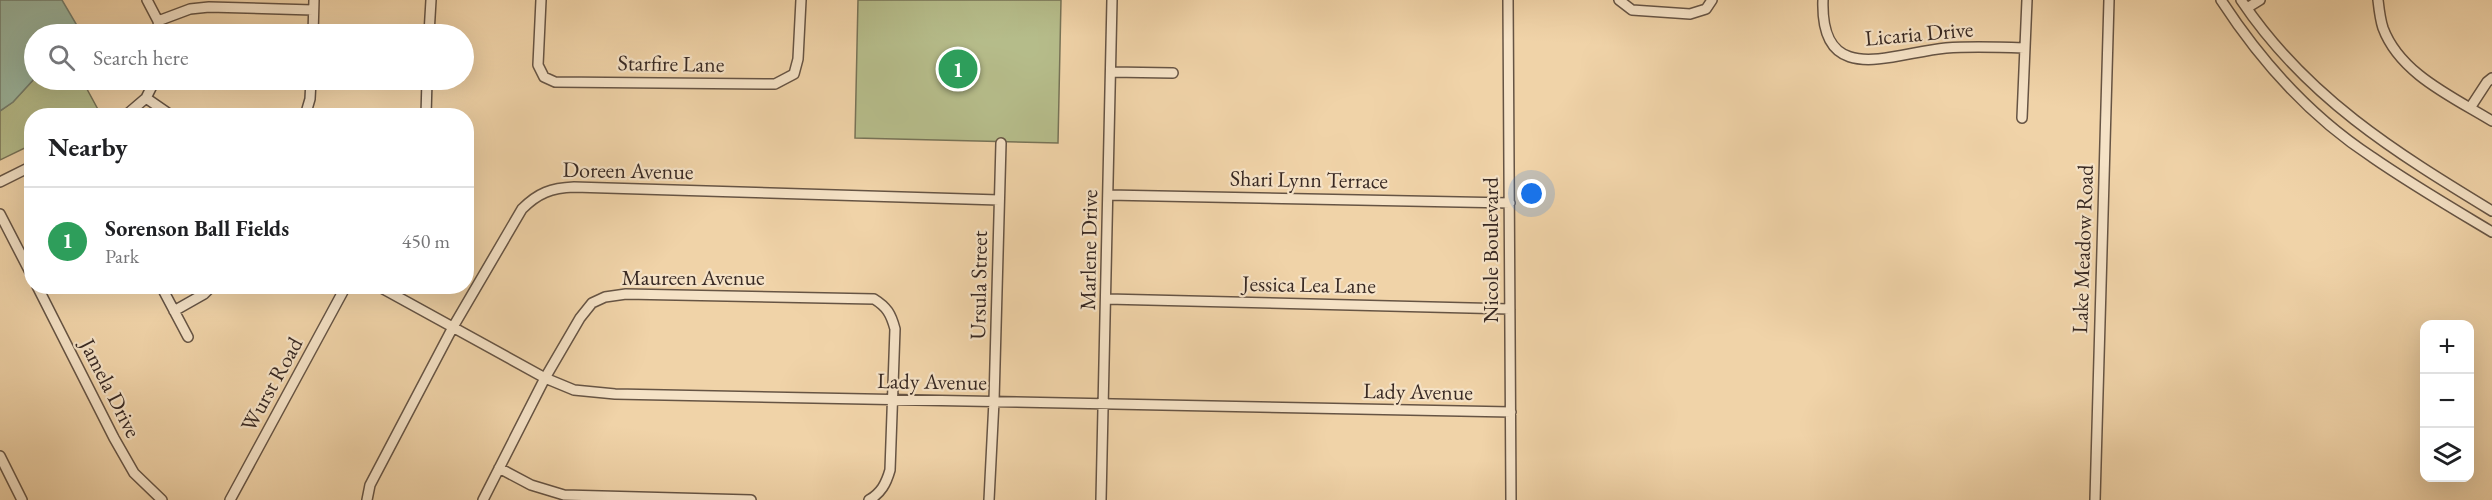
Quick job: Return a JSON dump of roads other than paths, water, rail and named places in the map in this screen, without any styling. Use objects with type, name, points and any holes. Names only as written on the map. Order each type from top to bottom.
[{"type":"street","points":[[147,0],[158,24]]},
{"type":"street","points":[[430,24],[431,0]]},
{"type":"street","name":"Starfire Lane","points":[[541,0],[538,65],[544,77],[555,82],[775,84],[794,74],[798,58],[801,0]]},
{"type":"street","name":"Marlene Drive","points":[[1101,500],[1112,0]]},
{"type":"street","name":"Nicole Boulevard","points":[[1508,0],[1511,500]]},
{"type":"street","points":[[1619,0],[1632,10],[1690,14],[1706,9],[1712,0]]},
{"type":"street","name":"Licaria Drive","points":[[1823,0],[1822,20],[1827,38],[1841,54],[1860,60],[1890,59],[1944,48],[2024,48]]},
{"type":"street","points":[[2022,118],[2027,0]]},
{"type":"street","name":"Lake Meadow Road","points":[[2095,500],[2109,0]]},
{"type":"street","points":[[2221,0],[2240,29],[2274,70],[2319,116],[2370,156],[2492,232]]},
{"type":"street","points":[[2260,0],[2244,4],[2310,82],[2367,132],[2406,159],[2492,211]]},
{"type":"street","points":[[2378,0],[2383,28],[2401,58],[2434,86],[2492,121]]},
{"type":"street","points":[[158,21],[190,9],[314,5],[313,24]]},
{"type":"street","points":[[1112,72],[1173,73]]},
{"type":"street","points":[[2470,108],[2492,78]]},
{"type":"street","points":[[134,108],[146,98],[150,90]]},
{"type":"street","points":[[307,108],[310,90]]},
{"type":"street","points":[[426,108],[427,90]]},
{"type":"street","points":[[146,98],[160,108]]},
{"type":"street","name":"Ursula Street","points":[[989,500],[1001,143]]},
{"type":"street","points":[[0,182],[24,170]]},
{"type":"street","name":"Doreen Avenue","points":[[474,291],[522,209],[534,196],[552,188],[999,200]]},
{"type":"street","name":"Shari Lynn Terrace","points":[[1108,195],[1510,203]]},
{"type":"street","points":[[0,214],[24,260]]},
{"type":"street","name":"Jamela Drive","points":[[41,294],[129,465],[134,473],[162,500]]},
{"type":"street","points":[[166,294],[188,337]]},
{"type":"street","points":[[174,311],[204,294]]},
{"type":"street","name":"Wurst Road","points":[[230,500],[342,294]]},
{"type":"street","name":"Lady Avenue","points":[[393,294],[545,378],[574,390],[615,394],[1511,412]]},
{"type":"street","name":"Doreen Avenue","points":[[367,500],[370,485],[472,294]]},
{"type":"street","name":"Maureen Avenue","points":[[483,500],[545,378],[580,318],[592,303],[605,297],[626,294],[874,299],[885,306],[891,315],[895,329],[892,400]]},
{"type":"street","name":"Jessica Lea Lane","points":[[1107,299],[1510,309]]},
{"type":"street","points":[[868,500],[878,495],[890,470],[892,400]]},
{"type":"street","points":[[0,456],[22,500]]},
{"type":"street","points":[[499,468],[531,485],[564,495],[751,500]]},
{"type":"place","name":"Sorenson Ball Fields","points":[[958,69]]}]
